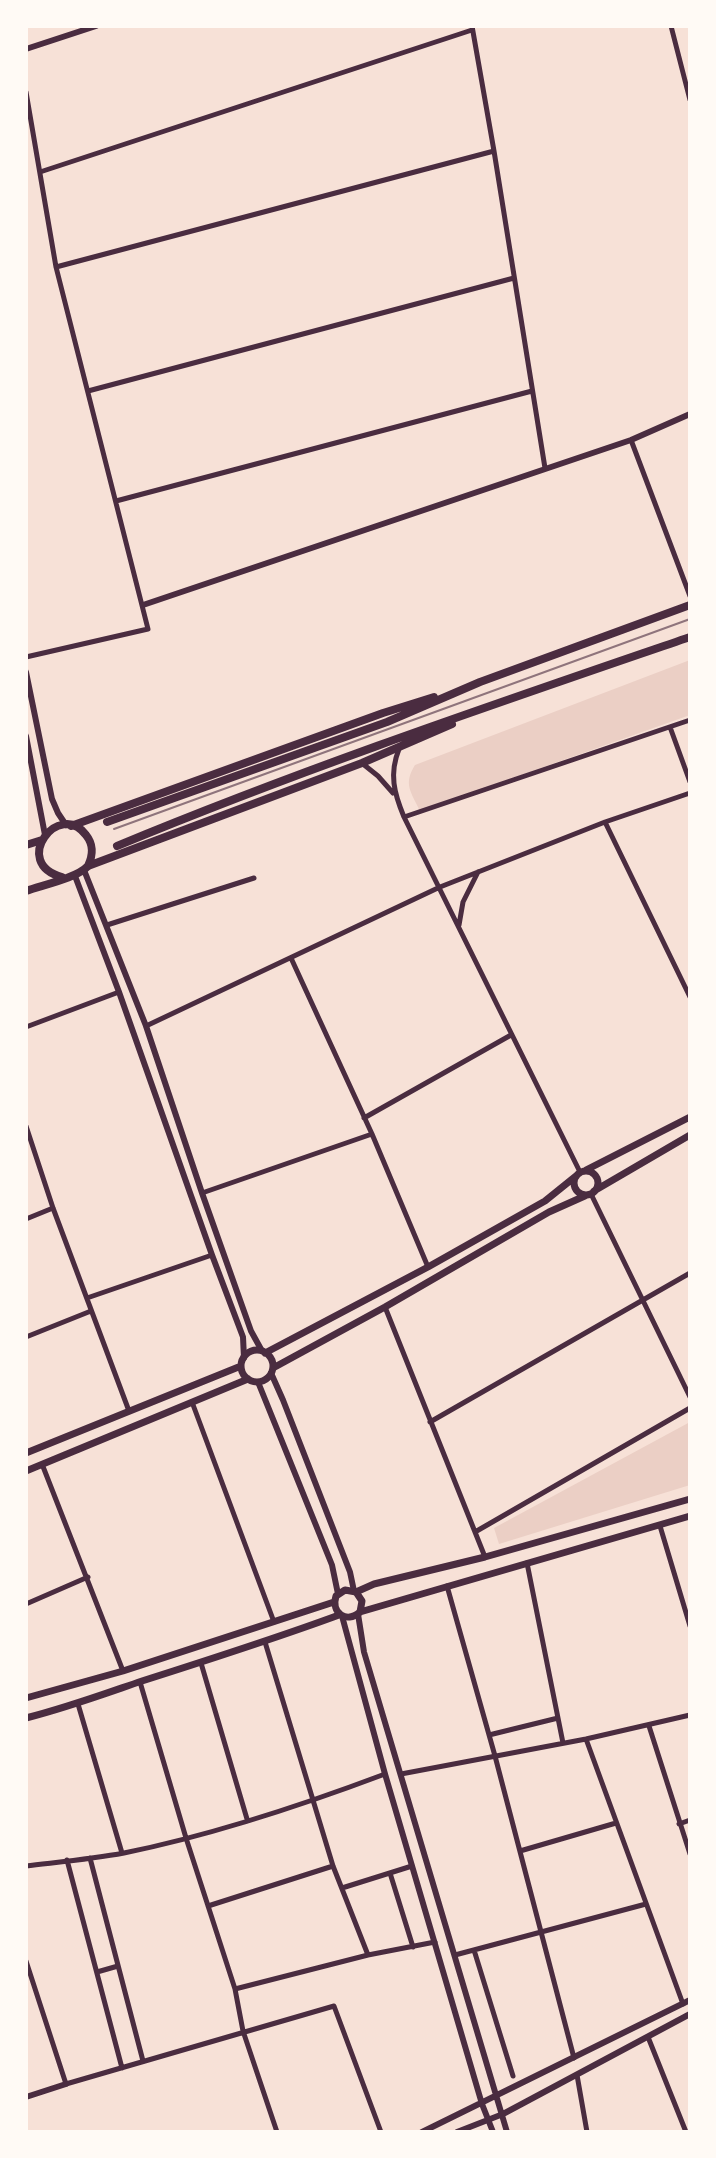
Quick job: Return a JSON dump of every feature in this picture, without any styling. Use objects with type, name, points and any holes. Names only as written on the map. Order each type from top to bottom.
[{"type":"highway","points":[[26,845],[54,828],[480,682],[690,605]]},
{"type":"highway","points":[[117,846],[212,807],[690,637]]},
{"type":"highway","points":[[107,822],[387,722],[480,682]]},
{"type":"highway","points":[[26,891],[75,876],[86,868],[399,749],[503,701]]},
{"type":"highway","points":[[69,825],[86,834],[91,844],[92,855],[86,868]]},
{"type":"highway","points":[[43,837],[40,856],[44,867],[63,878]]},
{"type":"main road","points":[[26,1453],[243,1362],[252,1352],[263,1352],[428,1267],[545,1201],[581,1173],[690,1117]]},
{"type":"main road","points":[[243,1362],[242,1371],[248,1379],[258,1382],[268,1378],[272,1371],[690,1135]]},
{"type":"main road","points":[[581,1173],[594,1173],[598,1180],[598,1186],[591,1193],[580,1193],[574,1187],[581,1173]]},
{"type":"main road","points":[[263,1352],[271,1359],[272,1371]]},
{"type":"main road","points":[[26,1471],[248,1379]]},
{"type":"main road","points":[[26,1698],[123,1671],[274,1622],[336,1598],[345,1590],[355,1591],[485,1557],[690,1499]]},
{"type":"main road","points":[[336,1598],[336,1610],[350,1618],[447,1586],[690,1516]]},
{"type":"main road","points":[[355,1591],[362,1601],[359,1613]]},
{"type":"main road","points":[[26,1718],[78,1704],[340,1615]]},
{"type":"street","points":[[26,49],[96,26]]},
{"type":"street","points":[[671,26],[690,100]]},
{"type":"street","points":[[40,172],[472,28],[545,468]]},
{"type":"street","points":[[26,92],[56,267],[148,629],[26,657]]},
{"type":"street","points":[[56,267],[494,151]]},
{"type":"street","points":[[88,391],[514,278]]},
{"type":"street","points":[[116,501],[532,391]]},
{"type":"street","points":[[143,605],[631,440],[690,414]]},
{"type":"street","points":[[631,440],[690,596]]},
{"type":"street","points":[[26,672],[52,799],[58,813],[69,825]]},
{"type":"street","points":[[404,817],[690,720]]},
{"type":"street","points":[[670,727],[690,782]]},
{"type":"street","points":[[26,736],[43,837]]},
{"type":"street","points":[[399,749],[393,776],[396,798],[404,817],[581,1173]]},
{"type":"street","points":[[362,763],[378,776],[396,798]]},
{"type":"street","points":[[146,1026],[440,887],[605,822],[690,793]]},
{"type":"street","points":[[605,822],[690,997]]},
{"type":"street","points":[[86,868],[146,1026],[251,1331],[263,1352]]},
{"type":"street","points":[[459,926],[467,891],[478,872]]},
{"type":"street","points":[[75,876],[243,1337],[243,1362]]},
{"type":"street","points":[[107,925],[254,878]]},
{"type":"street","points":[[291,958],[372,1134],[428,1267]]},
{"type":"street","points":[[26,1027],[119,992]]},
{"type":"street","points":[[364,1118],[511,1035]]},
{"type":"street","points":[[26,1126],[129,1412]]},
{"type":"street","points":[[202,1193],[372,1134]]},
{"type":"street","points":[[591,1193],[690,1397]]},
{"type":"street","points":[[26,1219],[53,1208]]},
{"type":"street","points":[[87,1298],[212,1255]]},
{"type":"street","points":[[430,1422],[690,1273]]},
{"type":"street","points":[[385,1307],[485,1557]]},
{"type":"street","points":[[26,1337],[91,1311]]},
{"type":"street","points":[[272,1371],[355,1591]]},
{"type":"street","points":[[258,1382],[332,1565],[336,1598]]},
{"type":"street","points":[[191,1402],[274,1622]]},
{"type":"street","points":[[475,1532],[690,1408]]},
{"type":"street","points":[[42,1464],[123,1671]]},
{"type":"street","points":[[660,1526],[690,1626]]},
{"type":"street","points":[[527,1563],[563,1743]]},
{"type":"street","points":[[26,1604],[88,1577]]},
{"type":"street","points":[[447,1586],[574,2058]]},
{"type":"street","points":[[359,1613],[364,1652],[507,2132]]},
{"type":"street","points":[[340,1615],[482,2104],[493,2132]]},
{"type":"street","points":[[265,1642],[333,1866],[368,1955]]},
{"type":"street","points":[[201,1663],[248,1820]]},
{"type":"street","points":[[140,1682],[235,1989],[243,2031],[277,2132]]},
{"type":"street","points":[[78,1704],[122,1853]]},
{"type":"street","points":[[401,1774],[586,1739],[690,1715]]},
{"type":"street","points":[[489,1735],[558,1718]]},
{"type":"street","points":[[649,1726],[690,1854]]},
{"type":"street","points":[[586,1739],[683,2004]]},
{"type":"street","points":[[26,1866],[122,1853],[186,1838],[315,1800],[385,1774]]},
{"type":"street","points":[[679,1824],[690,1820]]},
{"type":"street","points":[[520,1851],[616,1823]]},
{"type":"street","points":[[90,1858],[143,2061]]},
{"type":"street","points":[[67,1860],[122,2068]]},
{"type":"street","points":[[208,1906],[333,1866]]},
{"type":"street","points":[[342,1888],[412,1866]]},
{"type":"street","points":[[390,1873],[413,1947]]},
{"type":"street","points":[[455,1955],[646,1904]]},
{"type":"street","points":[[235,1989],[368,1955],[435,1942]]},
{"type":"street","points":[[474,1950],[513,2076]]},
{"type":"street","points":[[26,1961],[28,1976],[66,2084]]},
{"type":"street","points":[[97,1972],[118,1966]]},
{"type":"street","points":[[422,2132],[690,2000]]},
{"type":"street","points":[[26,2097],[334,2006],[381,2132]]},
{"type":"street","points":[[457,2132],[503,2114],[690,2014]]},
{"type":"street","points":[[648,2037],[686,2132]]},
{"type":"street","points":[[577,2075],[587,2132]]},
{"type":"shaded area","points":[[690,660],[690,715],[420,811],[409,783],[415,765]]},
{"type":"shaded area","points":[[690,1422],[690,1485],[499,1544],[494,1528]]},
{"type":"tram line","points":[[114,829],[690,619]]}]
